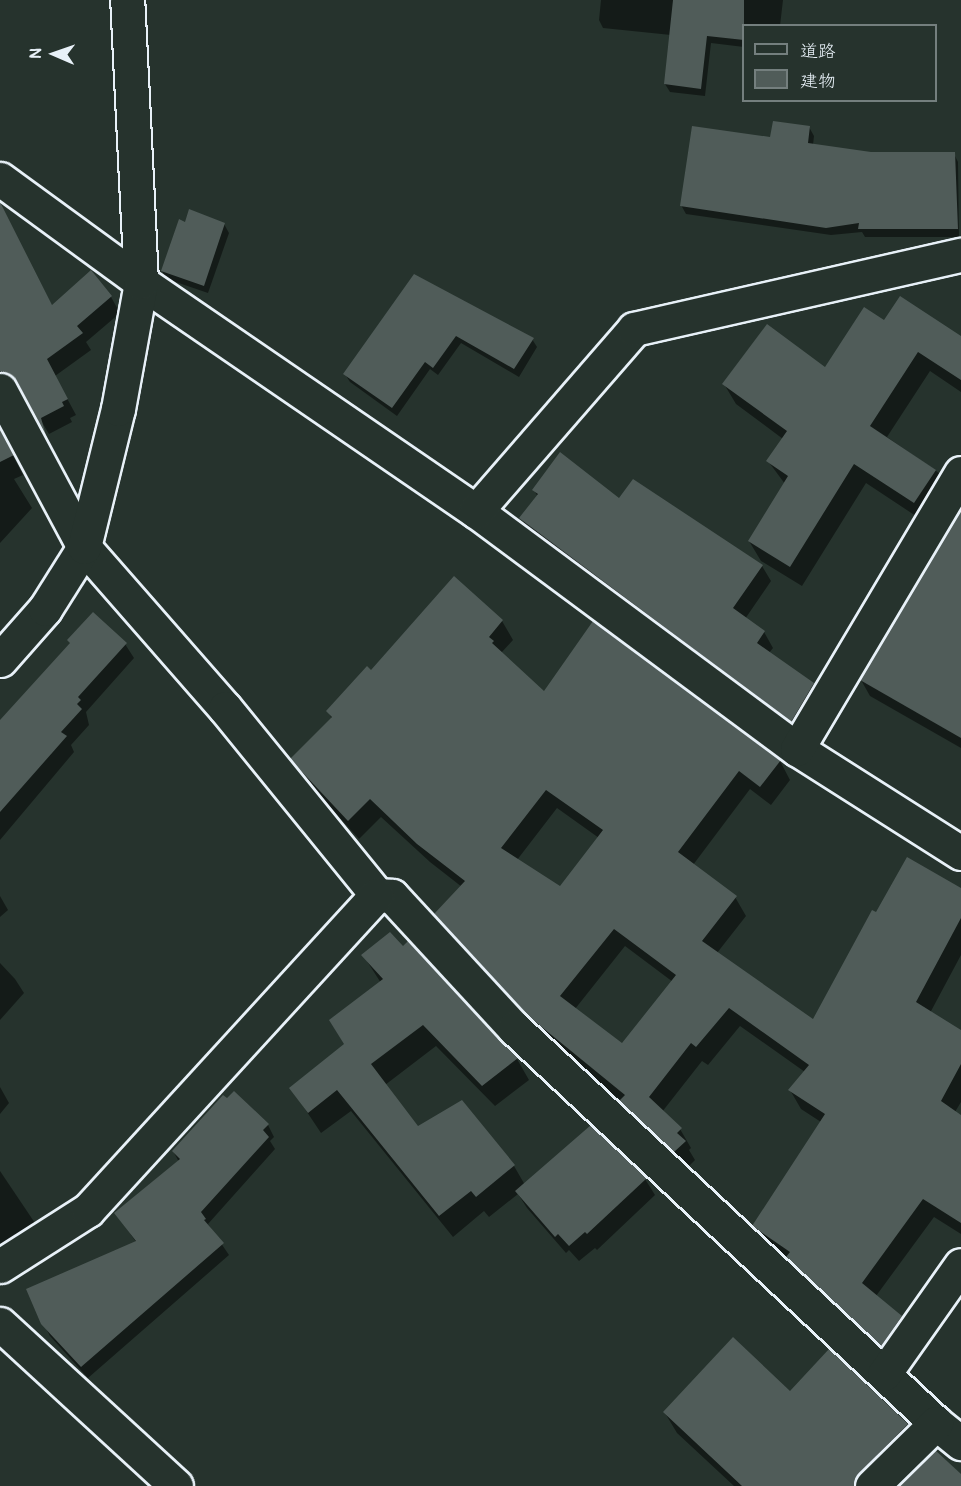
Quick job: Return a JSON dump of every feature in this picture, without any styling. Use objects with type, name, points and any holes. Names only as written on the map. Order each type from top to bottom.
[{"type":"street","points":[[0,660],[45,609],[84,547],[118,409],[141,282],[127,0]]},
{"type":"street","points":[[0,179],[141,282],[476,511],[797,749],[961,853]]},
{"type":"street","points":[[476,511],[634,329],[961,255]]},
{"type":"street","points":[[0,390],[84,547],[225,708],[377,895],[392,896],[514,1028],[936,1423],[961,1443]]},
{"type":"street","points":[[797,749],[961,473]]},
{"type":"street","points":[[0,1266],[88,1210],[377,895]]},
{"type":"street","points":[[884,1374],[961,1265]]},
{"type":"street","points":[[0,1324],[176,1486]]},
{"type":"street","points":[[872,1486],[936,1423]]},
{"type":"building","points":[[673,0],[744,0],[742,40],[707,36],[701,89],[664,84]]},
{"type":"building","points":[[773,121],[810,126],[808,143],[871,152],[955,152],[958,229],[858,229],[859,223],[826,228],[680,206],[692,126],[770,137]]},
{"type":"building","points":[[0,202],[52,305],[91,270],[112,296],[77,326],[83,333],[47,359],[68,399],[62,402],[64,406],[41,418],[47,439],[17,381],[9,374],[0,371]]},
{"type":"building","points":[[189,209],[225,223],[204,286],[161,271],[179,219],[185,222]]},
{"type":"building","points":[[414,274],[534,338],[514,369],[456,336],[433,368],[425,362],[392,408],[343,374]]},
{"type":"building","points":[[900,296],[961,336],[961,380],[918,352],[870,426],[936,470],[914,503],[854,464],[790,567],[748,541],[788,476],[766,461],[787,431],[722,384],[767,324],[825,367],[864,307],[884,320]]},
{"type":"building","points":[[0,430],[14,455],[0,462]]},
{"type":"building","points":[[560,452],[619,498],[633,479],[763,565],[733,608],[765,631],[757,643],[814,683],[791,722],[519,518],[538,494],[532,490]]},
{"type":"building","points":[[961,510],[961,738],[860,680]]},
{"type":"building","points":[[454,576],[503,620],[489,637],[494,641],[492,643],[544,691],[593,621],[781,760],[760,787],[739,771],[678,852],[737,896],[702,941],[813,1019],[872,910],[876,912],[907,857],[961,888],[961,918],[916,1002],[961,1030],[961,1064],[941,1101],[961,1115],[961,1223],[923,1199],[862,1283],[902,1316],[881,1346],[786,1257],[790,1252],[752,1226],[825,1114],[788,1090],[809,1065],[729,1008],[696,1047],[691,1043],[649,1097],[682,1128],[677,1133],[686,1141],[674,1152],[619,1101],[625,1095],[527,1015],[434,914],[465,881],[417,844],[370,799],[348,821],[290,759],[332,717],[326,711],[367,666],[371,670]],"holes":[[[546,790],[603,830],[560,886],[501,848]],[[614,929],[676,975],[622,1043],[560,996]]]},
{"type":"building","points":[[93,612],[127,643],[78,697],[81,700],[77,704],[82,709],[61,732],[67,736],[0,812],[0,720],[70,643],[67,640]]},
{"type":"building","points":[[390,932],[403,946],[408,941],[518,1058],[482,1086],[423,1025],[371,1064],[418,1126],[462,1100],[515,1165],[476,1197],[471,1191],[439,1216],[337,1090],[308,1113],[289,1088],[344,1044],[329,1020],[383,979],[361,955]]},
{"type":"building","points":[[234,1091],[269,1124],[263,1130],[269,1137],[201,1212],[206,1219],[204,1220],[224,1243],[81,1367],[41,1324],[26,1289],[136,1241],[114,1213],[180,1159],[172,1151],[223,1095],[227,1098]]},
{"type":"building","points":[[591,1125],[647,1178],[587,1234],[585,1232],[569,1246],[558,1234],[555,1237],[515,1191]]},
{"type":"building","points":[[733,1337],[790,1391],[829,1349],[908,1424],[859,1473],[854,1486],[742,1486],[663,1412]]},
{"type":"building","points":[[935,1450],[961,1474],[961,1486],[899,1486]]}]
